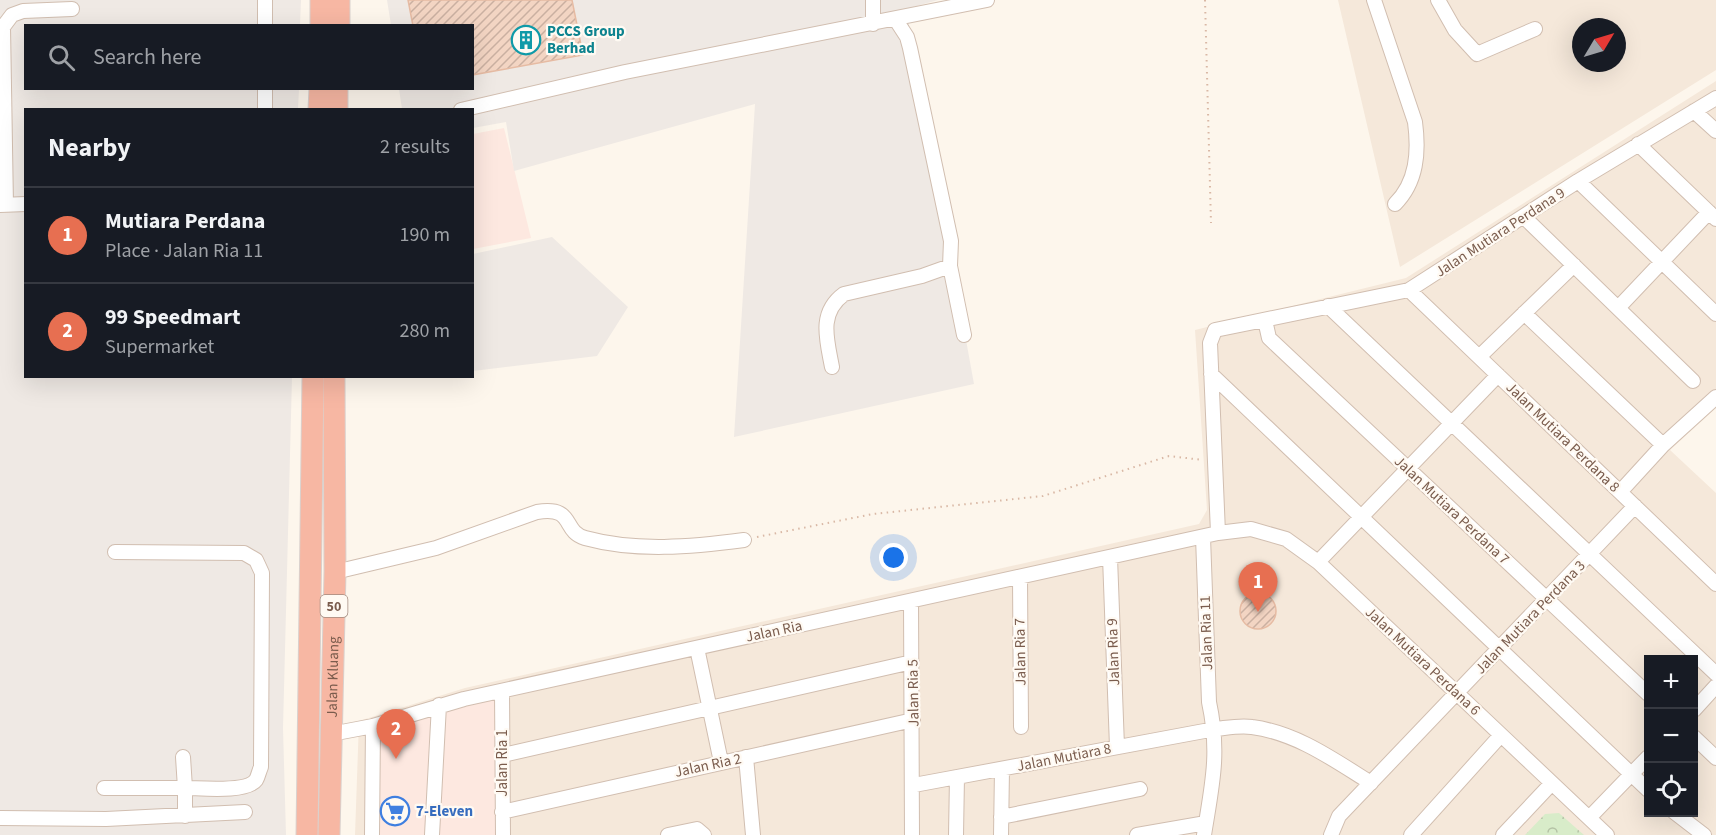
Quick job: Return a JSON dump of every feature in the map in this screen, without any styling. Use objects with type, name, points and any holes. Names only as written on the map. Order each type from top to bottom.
[{"type":"highway","points":[[321,0],[321,24]]},
{"type":"highway","points":[[339,0],[339,24]]},
{"type":"highway","points":[[319,108],[320,90]]},
{"type":"highway","points":[[337,90],[337,108]]},
{"type":"highway","name":"Jalan Kluang","points":[[307,835],[313,378]]},
{"type":"highway","name":"Jalan Kluang","points":[[329,835],[335,572],[334,378]]},
{"type":"street","points":[[265,0],[265,24]]},
{"type":"street","points":[[873,0],[873,24]]},
{"type":"street","points":[[470,108],[625,72],[896,20],[987,0]]},
{"type":"street","points":[[1374,0],[1415,122],[1418,142],[1412,177],[1405,194],[1395,204]]},
{"type":"street","points":[[1438,0],[1455,30],[1477,54],[1535,29]]},
{"type":"street","points":[[24,204],[3,205],[3,27],[12,15],[22,10],[72,9]]},
{"type":"street","points":[[896,20],[910,48],[951,241],[950,266],[964,335]]},
{"type":"street","points":[[265,90],[265,108]]},
{"type":"street","name":"Jalan Mutiara Perdana 9","points":[[1211,374],[1210,343],[1215,330],[1409,290],[1578,181],[1716,98]]},
{"type":"street","points":[[1694,111],[1716,131]]},
{"type":"street","points":[[1618,308],[1712,215],[1638,144]]},
{"type":"street","points":[[1578,181],[1716,314]]},
{"type":"street","points":[[1524,217],[1693,381]]},
{"type":"street","points":[[1479,357],[1574,265]]},
{"type":"street","points":[[832,367],[825,323],[835,301],[844,294],[922,276],[950,266]]},
{"type":"street","name":"Jalan Mutiara Perdana 8","points":[[1409,290],[1716,584]]},
{"type":"street","points":[[1328,306],[1716,674]]},
{"type":"street","points":[[1524,313],[1663,445]]},
{"type":"street","name":"Jalan Mutiara Perdana 7","points":[[1265,320],[1269,338],[1644,690]]},
{"type":"street","points":[[1211,374],[1218,533]]},
{"type":"street","points":[[1211,374],[1644,786]]},
{"type":"street","points":[[1318,562],[1498,375]]},
{"type":"street","points":[[1620,492],[1663,445],[1716,397]]},
{"type":"street","name":"Jalan Mutiara Perdana 3","points":[[1331,835],[1340,816],[1635,506]]},
{"type":"street","points":[[335,572],[436,548],[537,512],[549,510],[561,512],[583,537],[611,543],[681,546],[744,540]]},
{"type":"street","name":"Jalan Mutiara Perdana 6","points":[[1218,533],[1251,529],[1286,539],[1318,562],[1607,835]]},
{"type":"street","name":"Jalan Ria","points":[[332,734],[374,726],[439,705],[1218,533]]},
{"type":"street","name":"Jalan Ria 11","points":[[1203,537],[1209,702],[1215,729],[1216,765],[1205,829]]},
{"type":"street","points":[[104,789],[250,786],[256,780],[261,767],[262,573],[256,560],[244,553],[115,552]]},
{"type":"street","name":"Jalan Ria 9","points":[[1110,558],[1117,747]]},
{"type":"street","name":"Jalan Ria 7","points":[[1020,577],[1021,727]]},
{"type":"street","name":"Jalan Ria 5","points":[[911,601],[914,785],[912,835]]},
{"type":"street","points":[[697,648],[722,762]]},
{"type":"street","points":[[502,755],[912,662]]},
{"type":"street","points":[[1695,709],[1716,686]]},
{"type":"street","name":"Jalan Ria 1","points":[[502,691],[502,835]]},
{"type":"street","points":[[432,835],[439,705]]},
{"type":"street","name":"Jalan Ria 2","points":[[502,812],[913,720]]},
{"type":"street","points":[[372,835],[374,726]]},
{"type":"street","name":"Jalan Mutiara 8","points":[[914,785],[1215,729],[1251,726],[1287,735],[1312,746],[1371,783]]},
{"type":"street","points":[[1411,835],[1500,735]]},
{"type":"street","points":[[1698,740],[1716,758]]},
{"type":"street","points":[[183,757],[185,816]]},
{"type":"street","points":[[746,757],[753,835]]},
{"type":"street","points":[[1589,818],[1644,761]]},
{"type":"street","points":[[1001,835],[1002,769]]},
{"type":"street","points":[[956,835],[957,777]]},
{"type":"street","points":[[1503,835],[1551,783]]},
{"type":"street","points":[[1001,817],[1140,789]]},
{"type":"street","points":[[0,818],[185,816],[245,812]]},
{"type":"street","points":[[1679,817],[1704,835]]},
{"type":"street","points":[[1137,835],[1205,829]]},
{"type":"street","points":[[668,835],[697,830],[704,835]]},
{"type":"path","points":[[1205,0],[1211,223]]},
{"type":"path","points":[[744,540],[873,514],[1043,496],[1169,456],[1215,461]]},
{"type":"shaded area","points":[[0,0],[301,0],[300,24],[24,24],[24,90],[299,90],[298,108],[24,108],[24,378],[292,378],[283,728],[286,835],[0,835]]},
{"type":"shaded area","points":[[387,0],[938,0],[906,9],[974,384],[734,437],[755,104],[514,171],[506,122],[474,128],[474,108],[402,108],[399,90],[474,90],[474,24],[391,24]]},
{"type":"shaded area","points":[[1338,0],[1716,0],[1716,70],[1400,267]]},
{"type":"shaded area","points":[[1716,81],[1716,408],[1670,450],[1716,493],[1716,835],[355,835],[359,721],[465,688],[1199,524],[1207,510],[1195,330],[1406,278]]},
{"type":"shaded area","points":[[504,128],[531,238],[474,249],[474,134]]},
{"type":"shaded area","points":[[552,237],[628,307],[597,356],[474,371],[474,254]]},
{"type":"shaded area","points":[[508,685],[508,835],[368,835],[369,723]]},
{"type":"green space","points":[[1559,813],[1584,835],[1525,835],[1545,814]]},
{"type":"building","name":"PCCS Group Berhad","points":[[408,0],[572,0],[583,55],[474,75],[474,24],[413,24]]},
{"type":"building","points":[[1258,593],[1271,598],[1276,611],[1271,624],[1258,629],[1245,624],[1240,611],[1245,598]]},
{"type":"place","name":"PCCS Group Berhad","points":[[526,40]]},
{"type":"place","name":"Mutiara Perdana","points":[[1258,612]]},
{"type":"place","name":"99 Speedmart","points":[[396,759]]},
{"type":"place","name":"7-Eleven","points":[[395,811]]}]
